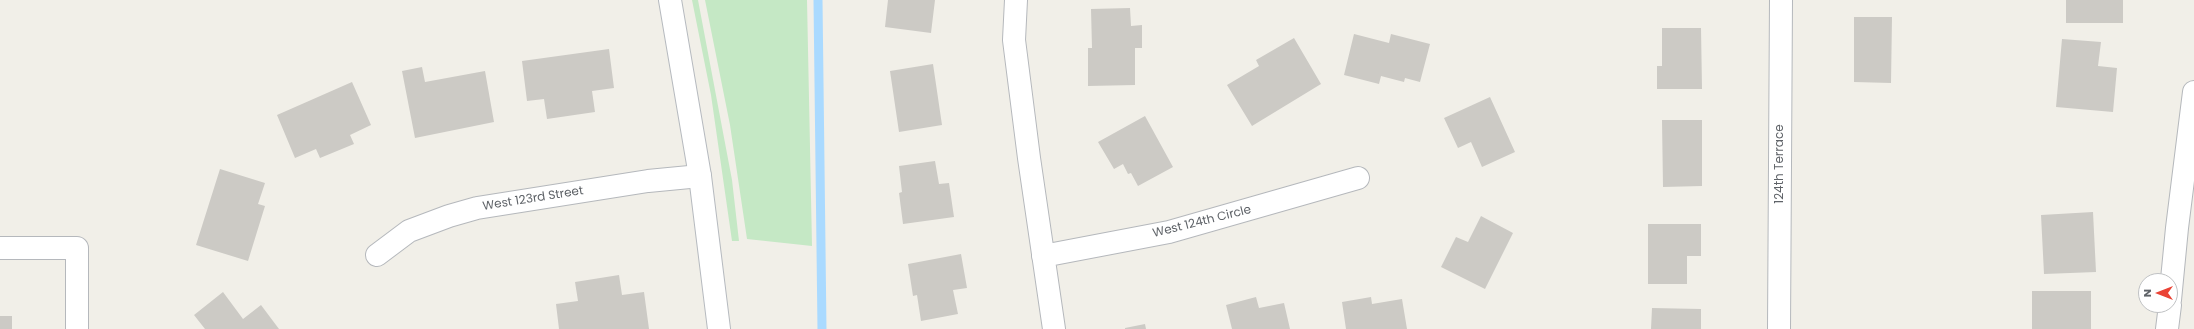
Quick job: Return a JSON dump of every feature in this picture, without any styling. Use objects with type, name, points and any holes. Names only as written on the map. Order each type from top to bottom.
[{"type":"street","points":[[670,0],[700,176],[719,329]]},
{"type":"street","points":[[1016,0],[1014,40],[1054,329]]},
{"type":"street","name":"124th Terrace","points":[[1779,329],[1781,0]]},
{"type":"street","points":[[2174,273],[2189,171],[2194,92]]},
{"type":"street","name":"West 123rd Street","points":[[377,255],[409,232],[449,216],[477,208],[648,181],[700,176]]},
{"type":"street","name":"West 124th Circle","points":[[1043,256],[1169,232],[1358,178]]},
{"type":"street","points":[[0,248],[77,248],[77,329]]},
{"type":"street","points":[[2167,329],[2169,313]]},
{"type":"green space","points":[[692,0],[698,0],[732,180],[739,241],[732,241],[711,95]]},
{"type":"green space","points":[[705,0],[807,0],[812,246],[747,239],[730,125]]},
{"type":"building","points":[[888,0],[935,0],[931,33],[885,27]]},
{"type":"building","points":[[2066,0],[2123,0],[2123,23],[2066,23]]},
{"type":"building","points":[[1130,8],[1131,26],[1142,25],[1142,48],[1135,48],[1135,85],[1088,86],[1088,48],[1092,48],[1091,9]]},
{"type":"building","points":[[1854,17],[1892,17],[1891,83],[1854,82]]},
{"type":"building","points":[[1662,28],[1701,28],[1702,89],[1657,89],[1657,66],[1662,66]]},
{"type":"building","points":[[1354,34],[1389,43],[1391,34],[1430,44],[1420,82],[1405,78],[1404,82],[1381,76],[1379,84],[1344,75]]},
{"type":"building","points":[[1294,38],[1321,84],[1252,126],[1227,85],[1259,66],[1256,60]]},
{"type":"building","points":[[2062,39],[2101,42],[2098,66],[2117,68],[2113,112],[2056,107]]},
{"type":"building","points":[[609,49],[614,88],[592,91],[595,112],[547,119],[544,99],[527,101],[522,61]]},
{"type":"building","points":[[933,64],[942,125],[899,132],[890,71]]},
{"type":"building","points":[[422,67],[425,82],[485,71],[494,122],[415,138],[402,71]]},
{"type":"building","points":[[352,82],[371,125],[350,135],[354,144],[320,158],[316,149],[295,158],[277,115]]},
{"type":"building","points":[[1490,97],[1515,152],[1482,167],[1471,142],[1458,148],[1444,118]]},
{"type":"building","points":[[1145,116],[1173,167],[1138,186],[1131,173],[1128,174],[1123,164],[1114,169],[1098,142]]},
{"type":"building","points":[[1662,120],[1702,120],[1702,186],[1663,187]]},
{"type":"building","points":[[935,161],[939,184],[949,183],[954,217],[903,224],[899,193],[902,192],[899,166]]},
{"type":"building","points":[[220,169],[265,183],[258,204],[265,206],[248,261],[196,245]]},
{"type":"building","points":[[2093,212],[2096,272],[2044,274],[2041,215]]},
{"type":"building","points":[[1481,216],[1513,233],[1485,289],[1441,267],[1456,237],[1468,242]]},
{"type":"building","points":[[1648,224],[1701,224],[1701,256],[1687,256],[1687,284],[1648,284]]},
{"type":"building","points":[[961,254],[967,288],[953,290],[958,314],[921,321],[917,295],[913,296],[908,264]]},
{"type":"building","points":[[619,275],[622,295],[644,292],[649,329],[559,329],[556,304],[578,301],[575,282]]},
{"type":"building","points":[[2032,291],[2091,291],[2091,329],[2032,329]]},
{"type":"building","points":[[223,292],[243,319],[261,305],[279,329],[205,329],[194,315]]},
{"type":"building","points":[[1256,297],[1259,308],[1284,303],[1290,329],[1232,329],[1226,305]]},
{"type":"building","points":[[1371,297],[1372,304],[1402,299],[1407,329],[1346,329],[1342,302]]},
{"type":"building","points":[[1652,308],[1701,309],[1701,329],[1651,329]]},
{"type":"building","points":[[0,316],[12,316],[12,329],[0,329]]},
{"type":"building","points":[[1145,324],[1146,329],[1125,329],[1125,328]]},
{"type":"waterway","points":[[818,0],[822,329]]}]
